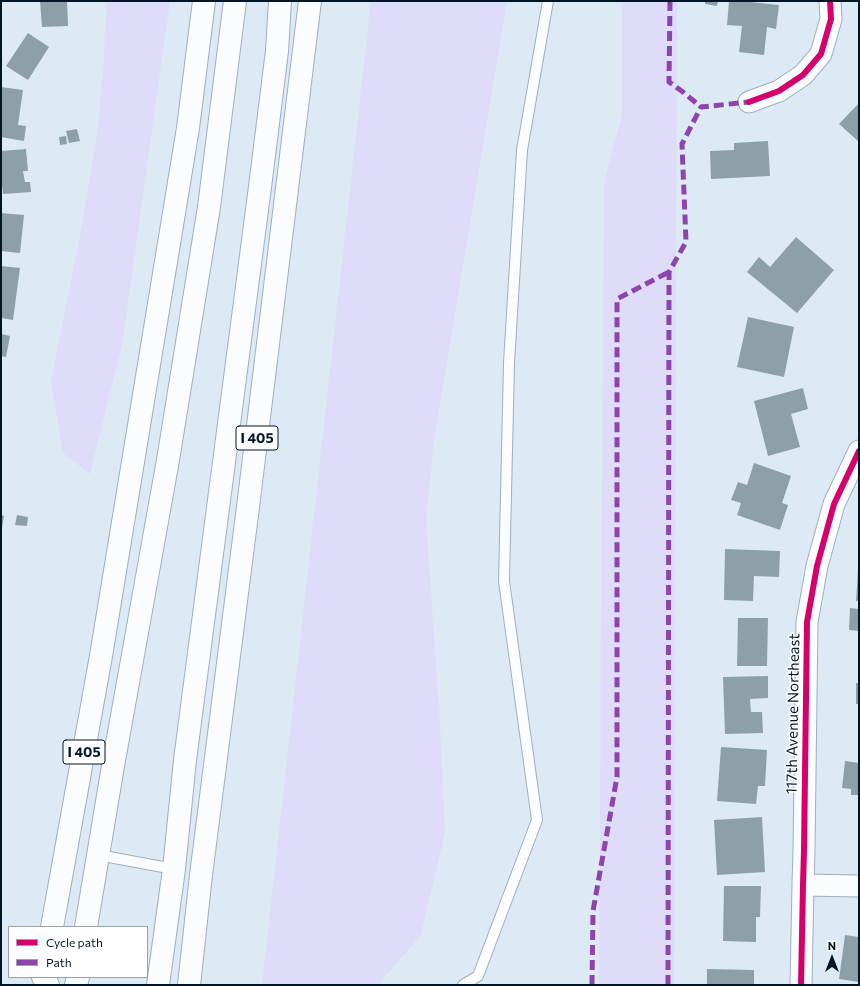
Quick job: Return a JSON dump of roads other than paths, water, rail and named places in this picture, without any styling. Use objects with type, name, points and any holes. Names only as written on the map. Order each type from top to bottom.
[{"type":"highway","name":"I 405","points":[[52,926],[102,656],[188,128],[204,1]]},
{"type":"highway","name":"I 405","points":[[86,926],[113,766],[171,444],[209,207],[235,1]]},
{"type":"highway","name":"I 405","points":[[158,985],[174,870],[185,760],[277,50],[280,1]]},
{"type":"highway","name":"I 405","points":[[189,985],[201,875],[310,1]]},
{"type":"street","points":[[749,102],[779,91],[803,75],[821,54],[831,10]]},
{"type":"street","name":"117th Avenue Northeast","points":[[801,985],[807,622],[817,566],[834,504],[859,451]]},
{"type":"street","points":[[803,884],[859,886]]},
{"type":"lane","points":[[463,985],[478,976],[537,820],[504,581],[509,363],[522,150],[548,1]]},
{"type":"lane","points":[[98,855],[174,870]]}]
